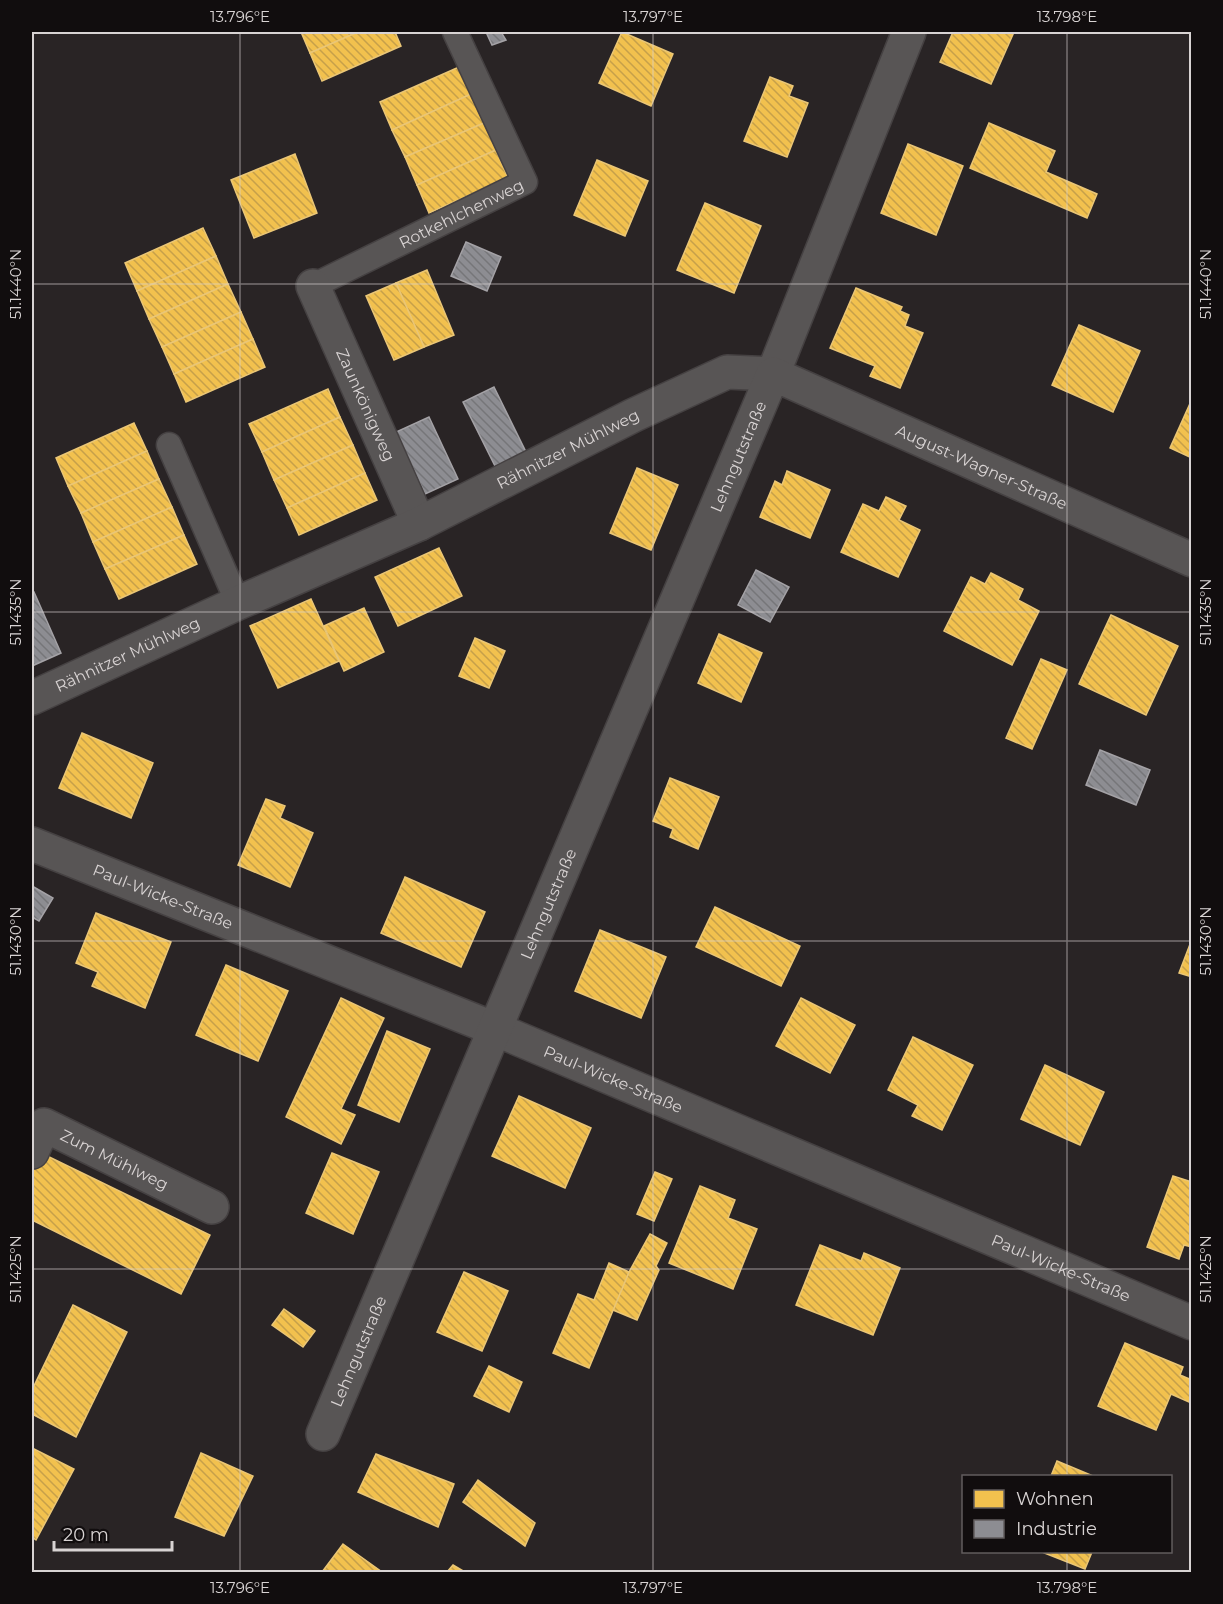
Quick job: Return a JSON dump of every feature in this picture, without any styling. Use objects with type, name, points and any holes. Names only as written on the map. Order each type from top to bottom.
[{"type":"street","points":[[773,374],[909,32]]},
{"type":"street","name":"Zaunkönigweg","points":[[313,286],[419,524]]},
{"type":"street","name":"Rähnitzer Mühlweg","points":[[32,698],[238,603],[419,524],[634,415],[728,372],[773,374]]},
{"type":"street","name":"August-Wagner-Straße","points":[[773,374],[1191,560]]},
{"type":"street","name":"Lehngutstraße","points":[[323,1434],[773,374]]},
{"type":"street","name":"Paul-Wicke-Straße","points":[[32,844],[495,1029],[1191,1323]]},
{"type":"street","name":"Zum Mühlweg","points":[[32,1152],[44,1125],[212,1207]]},
{"type":"lane","name":"Rotkehlchenweg","points":[[313,286],[525,182],[455,32]]},
{"type":"lane","points":[[169,445],[238,603]]},
{"type":"building: Wohnen","points":[[301,32],[358,32],[310,53]]},
{"type":"building: Wohnen","points":[[358,32],[395,32],[401,46],[322,81],[310,53]]},
{"type":"building: Wohnen","points":[[622,32],[673,54],[651,106],[599,83]]},
{"type":"building: Wohnen","points":[[953,32],[1014,32],[991,84],[940,62]]},
{"type":"building: Wohnen","points":[[459,67],[471,94],[392,130],[380,102]]},
{"type":"building: Wohnen","points":[[770,77],[793,86],[789,96],[808,103],[787,157],[744,141]]},
{"type":"building: Wohnen","points":[[471,94],[484,123],[405,157],[392,130]]},
{"type":"building: Wohnen","points":[[484,123],[496,150],[417,185],[405,157]]},
{"type":"building: Wohnen","points":[[989,123],[1055,151],[1046,172],[1097,194],[1087,218],[970,168]]},
{"type":"building: Wohnen","points":[[908,144],[963,166],[936,235],[881,213]]},
{"type":"building: Wohnen","points":[[496,150],[508,178],[429,213],[417,185]]},
{"type":"building: Wohnen","points":[[295,154],[317,213],[254,238],[231,180]]},
{"type":"building: Wohnen","points":[[597,160],[648,181],[625,236],[574,215]]},
{"type":"building: Wohnen","points":[[705,203],[761,226],[734,293],[677,270]]},
{"type":"building: Wohnen","points":[[203,228],[216,256],[137,291],[125,263]]},
{"type":"building: Wohnen","points":[[216,256],[228,284],[149,319],[137,291]]},
{"type":"building: Wohnen","points":[[427,270],[454,335],[424,347],[396,283]]},
{"type":"building: Wohnen","points":[[396,283],[424,347],[394,360],[366,296]]},
{"type":"building: Wohnen","points":[[228,284],[241,312],[162,347],[149,319]]},
{"type":"building: Wohnen","points":[[856,288],[902,307],[900,311],[909,315],[905,326],[923,333],[900,388],[870,376],[875,366],[830,348]]},
{"type":"building: Wohnen","points":[[241,312],[253,339],[174,374],[162,347]]},
{"type":"building: Wohnen","points":[[1079,325],[1140,351],[1113,412],[1052,385]]},
{"type":"building: Wohnen","points":[[253,339],[265,367],[186,402],[174,374]]},
{"type":"building: Wohnen","points":[[328,389],[340,417],[262,452],[249,424]]},
{"type":"building: Wohnen","points":[[1192,399],[1192,458],[1170,448]]},
{"type":"building: Wohnen","points":[[340,417],[353,445],[274,480],[262,452]]},
{"type":"building: Wohnen","points":[[134,423],[147,451],[68,486],[56,458]]},
{"type":"building: Wohnen","points":[[353,445],[365,473],[287,508],[274,480]]},
{"type":"building: Wohnen","points":[[147,451],[159,479],[81,513],[68,486]]},
{"type":"building: Wohnen","points":[[637,468],[678,485],[651,550],[610,533]]},
{"type":"building: Wohnen","points":[[787,471],[830,490],[810,538],[760,517],[775,481],[782,485]]},
{"type":"building: Wohnen","points":[[365,473],[377,500],[299,535],[287,508]]},
{"type":"building: Wohnen","points":[[159,479],[172,507],[93,542],[81,513]]},
{"type":"building: Wohnen","points":[[886,497],[906,506],[899,520],[920,530],[898,577],[841,552],[863,504],[879,511]]},
{"type":"building: Wohnen","points":[[172,507],[184,535],[105,569],[93,542]]},
{"type":"building: Wohnen","points":[[184,535],[197,564],[119,599],[105,569]]},
{"type":"building: Wohnen","points":[[439,548],[462,596],[398,626],[375,577]]},
{"type":"building: Wohnen","points":[[991,573],[1023,589],[1018,600],[1039,611],[1012,665],[944,631],[971,577],[985,584]]},
{"type":"building: Wohnen","points":[[311,599],[339,661],[278,688],[250,626]]},
{"type":"building: Wohnen","points":[[364,608],[384,652],[344,671],[324,626]]},
{"type":"building: Wohnen","points":[[1111,615],[1178,646],[1146,715],[1079,684]]},
{"type":"building: Wohnen","points":[[719,634],[762,653],[741,702],[698,683]]},
{"type":"building: Wohnen","points":[[475,638],[505,651],[489,688],[459,676]]},
{"type":"building: Wohnen","points":[[1041,659],[1067,670],[1032,749],[1006,738]]},
{"type":"building: Wohnen","points":[[82,733],[153,763],[131,818],[59,788]]},
{"type":"building: Wohnen","points":[[670,778],[719,797],[698,849],[670,837],[673,829],[653,821]]},
{"type":"building: Wohnen","points":[[266,799],[285,806],[280,818],[313,833],[290,887],[238,865]]},
{"type":"building: Wohnen","points":[[405,877],[485,912],[461,967],[381,933]]},
{"type":"building: Wohnen","points":[[715,907],[800,946],[781,986],[696,947]]},
{"type":"building: Wohnen","points":[[96,913],[171,942],[145,1008],[92,986],[98,972],[76,963]]},
{"type":"building: Wohnen","points":[[600,930],[666,957],[641,1018],[575,991]]},
{"type":"building: Wohnen","points":[[1192,939],[1192,977],[1179,973]]},
{"type":"building: Wohnen","points":[[226,965],[288,991],[258,1061],[196,1035]]},
{"type":"building: Wohnen","points":[[341,998],[384,1018],[341,1109],[355,1115],[341,1144],[286,1117]]},
{"type":"building: Wohnen","points":[[801,998],[855,1025],[830,1073],[776,1046]]},
{"type":"building: Wohnen","points":[[387,1031],[430,1049],[399,1122],[358,1105]]},
{"type":"building: Wohnen","points":[[913,1037],[973,1065],[942,1130],[912,1116],[918,1105],[888,1090]]},
{"type":"building: Wohnen","points":[[1045,1065],[1104,1092],[1080,1145],[1021,1119]]},
{"type":"building: Wohnen","points":[[519,1096],[591,1128],[565,1188],[492,1156]]},
{"type":"building: Wohnen","points":[[41,1153],[210,1235],[181,1294],[32,1220],[32,1173]]},
{"type":"building: Wohnen","points":[[332,1153],[379,1172],[353,1234],[306,1213]]},
{"type":"building: Wohnen","points":[[655,1172],[672,1179],[654,1221],[637,1214]]},
{"type":"building: Wohnen","points":[[1173,1176],[1192,1182],[1192,1247],[1184,1245],[1179,1259],[1147,1247]]},
{"type":"building: Wohnen","points":[[700,1186],[735,1200],[728,1218],[757,1229],[733,1289],[669,1263]]},
{"type":"building: Wohnen","points":[[650,1234],[667,1243],[656,1266],[659,1270],[637,1320],[613,1310],[629,1272]]},
{"type":"building: Wohnen","points":[[820,1245],[861,1261],[864,1253],[900,1268],[873,1335],[796,1305]]},
{"type":"building: Wohnen","points":[[609,1263],[629,1272],[589,1368],[553,1353],[578,1294],[594,1300]]},
{"type":"building: Wohnen","points":[[464,1272],[508,1291],[482,1351],[437,1332]]},
{"type":"building: Wohnen","points":[[73,1305],[127,1332],[76,1437],[32,1414],[32,1390]]},
{"type":"building: Wohnen","points":[[284,1309],[315,1331],[303,1347],[272,1325]]},
{"type":"building: Wohnen","points":[[1125,1343],[1183,1367],[1180,1375],[1192,1380],[1192,1394],[1189,1402],[1171,1394],[1156,1430],[1098,1406]]},
{"type":"building: Wohnen","points":[[489,1366],[522,1382],[509,1412],[474,1396]]},
{"type":"building: Wohnen","points":[[32,1448],[74,1469],[36,1540],[32,1537]]},
{"type":"building: Wohnen","points":[[201,1453],[253,1476],[224,1536],[175,1517]]},
{"type":"building: Wohnen","points":[[376,1454],[454,1484],[438,1527],[358,1492]]},
{"type":"building: Wohnen","points":[[1057,1461],[1091,1475],[1051,1475]]},
{"type":"building: Wohnen","points":[[478,1480],[535,1523],[525,1546],[463,1502]]},
{"type":"building: Wohnen","points":[[343,1544],[382,1572],[322,1572]]},
{"type":"building: Wohnen","points":[[1045,1553],[1092,1553],[1085,1569]]},
{"type":"building: Wohnen","points":[[453,1565],[465,1572],[447,1572]]},
{"type":"building: Industrie","points":[[486,32],[501,32],[506,40],[492,45]]},
{"type":"building: Industrie","points":[[466,242],[501,257],[487,291],[451,276]]},
{"type":"building: Industrie","points":[[494,387],[526,452],[495,466],[463,402]]},
{"type":"building: Industrie","points":[[429,417],[458,479],[425,494],[396,432]]},
{"type":"building: Industrie","points":[[756,570],[789,587],[770,622],[738,605]]},
{"type":"building: Industrie","points":[[34,592],[61,653],[32,666],[32,593]]},
{"type":"building: Industrie","points":[[1100,750],[1150,770],[1136,805],[1086,785]]},
{"type":"building: Industrie","points":[[32,886],[53,898],[39,921],[32,917]]}]
